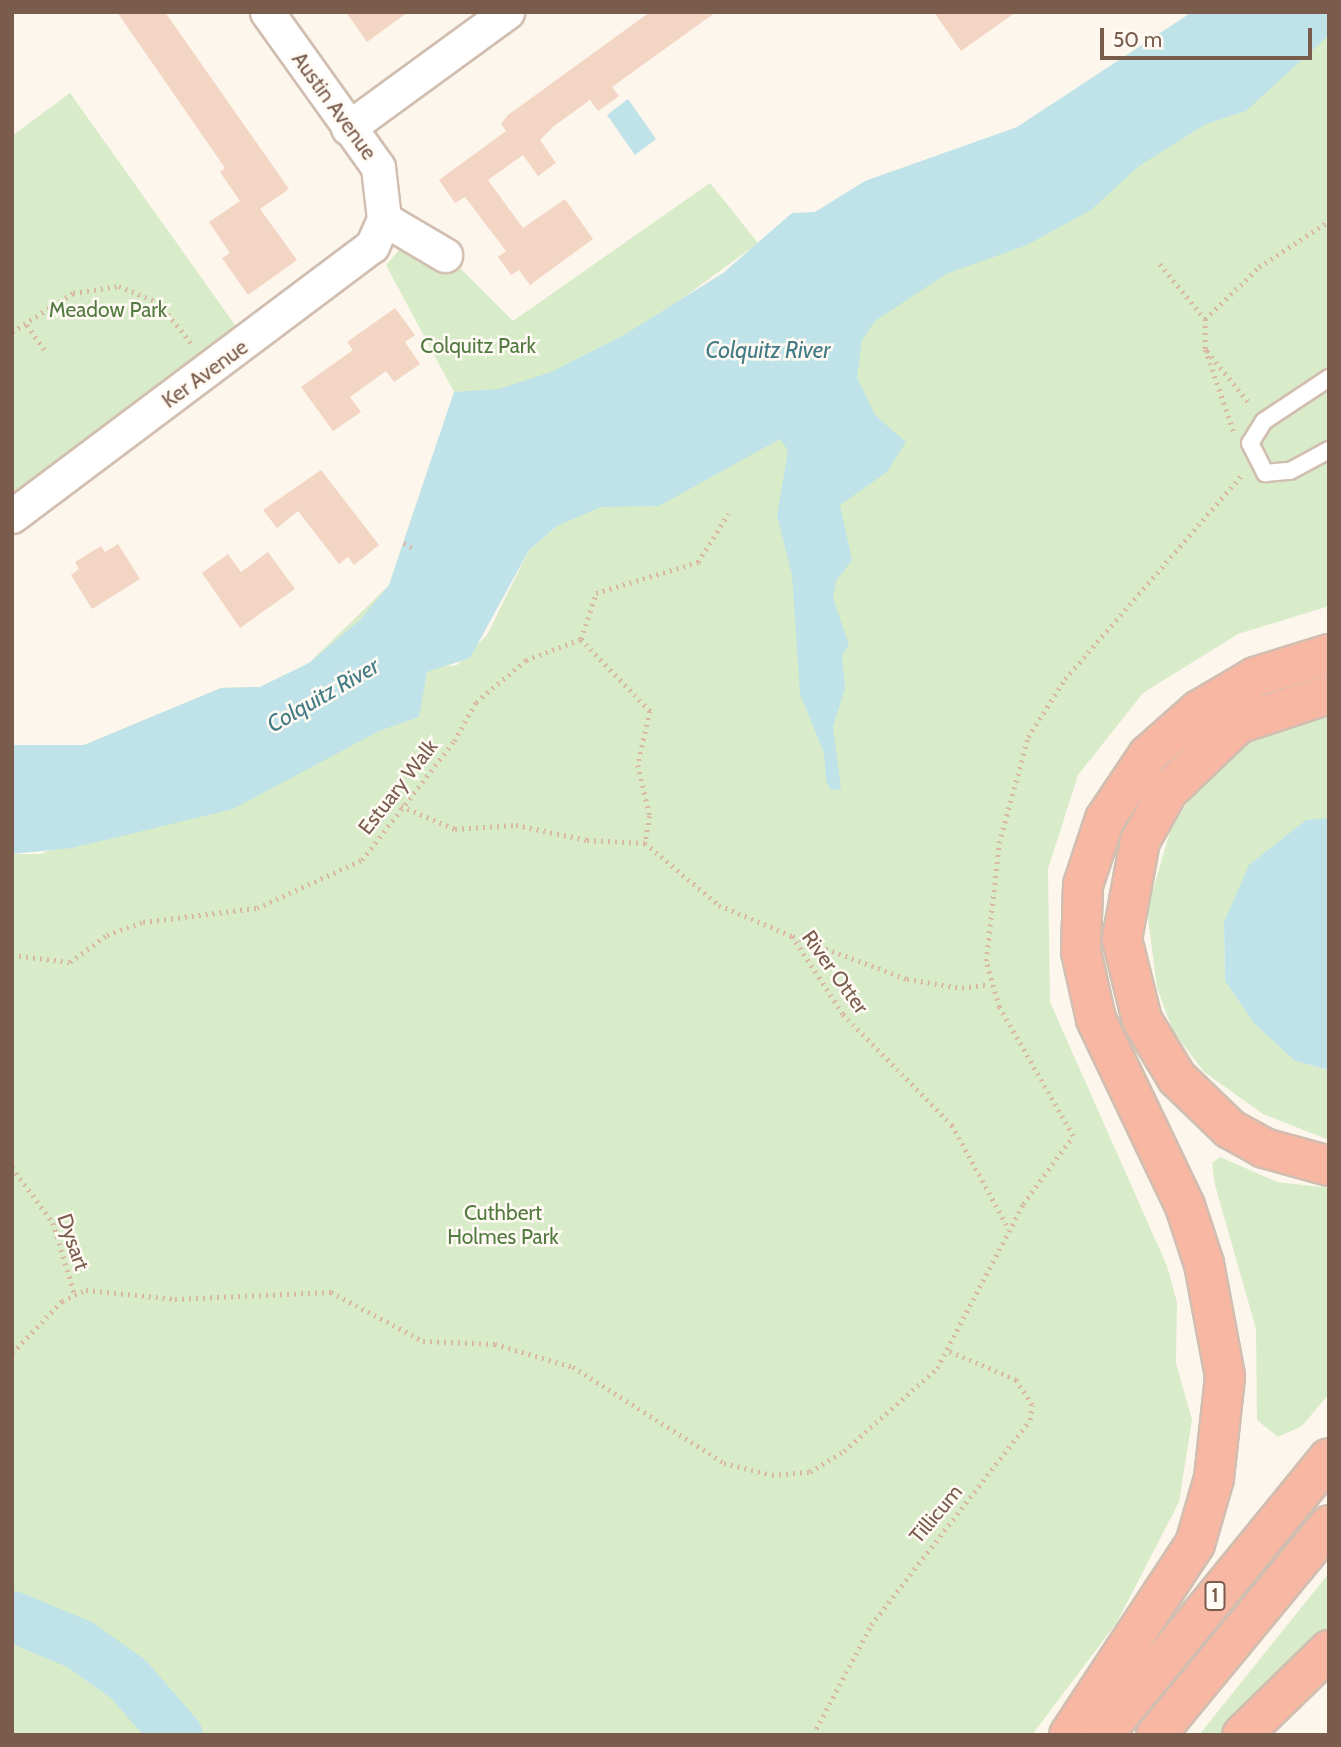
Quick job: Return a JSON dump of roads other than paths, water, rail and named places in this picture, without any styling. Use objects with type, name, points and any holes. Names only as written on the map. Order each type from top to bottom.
[{"type":"highway","points":[[1069,1735],[1195,1544],[1214,1478],[1225,1376],[1204,1264],[1185,1206],[1096,1019],[1081,953],[1083,885],[1105,819],[1148,755],[1199,709],[1255,677],[1329,654]]},
{"type":"highway","points":[[1329,694],[1238,724],[1168,791],[1140,841],[1122,939],[1142,1020],[1192,1095],[1230,1129],[1264,1149],[1329,1166]]},
{"type":"highway","name":"1","points":[[1103,1735],[1329,1458]]},
{"type":"highway","name":"1","points":[[1156,1735],[1329,1525]]},
{"type":"highway","points":[[1242,1735],[1329,1650]]},
{"type":"street","name":"Austin Avenue","points":[[267,12],[348,128],[379,167],[384,219]]},
{"type":"street","points":[[348,128],[507,12]]},
{"type":"street","points":[[384,219],[445,255]]},
{"type":"street","name":"Ker Avenue","points":[[12,516],[322,288],[372,246],[384,219]]},
{"type":"lane","points":[[1329,378],[1264,421],[1250,443],[1265,473],[1290,471],[1329,450]]},
{"type":"water","name":"Colquitz River","points":[[1192,12],[1329,12],[1329,35],[1246,111],[1206,124],[1139,166],[1091,210],[1027,245],[946,274],[875,321],[862,340],[857,377],[875,415],[906,442],[887,472],[840,505],[852,560],[836,581],[833,598],[849,645],[842,655],[845,688],[833,727],[841,789],[831,790],[826,781],[824,753],[800,694],[792,575],[777,515],[788,451],[780,439],[659,506],[601,507],[557,526],[529,550],[470,658],[427,672],[419,717],[379,731],[233,809],[72,848],[12,854],[12,745],[84,745],[221,688],[260,687],[309,663],[361,619],[389,585],[454,392],[499,389],[551,372],[624,335],[723,273],[792,213],[815,212],[865,181],[1017,127]]},
{"type":"water","points":[[628,99],[656,139],[635,155],[607,115]]},
{"type":"water","points":[[1329,818],[1329,1070],[1295,1061],[1254,1023],[1225,981],[1224,922],[1249,865],[1306,820]]},
{"type":"waterway","name":"Colquitz River","points":[[12,1616],[79,1644],[128,1679],[177,1735]]},
{"type":"park label","name":"Meadow Park","points":[[108,310]]},
{"type":"park label","name":"Colquitz Park","points":[[478,346]]},
{"type":"park label","name":"Cuthbert Holmes Park","points":[[503,1225]]}]
